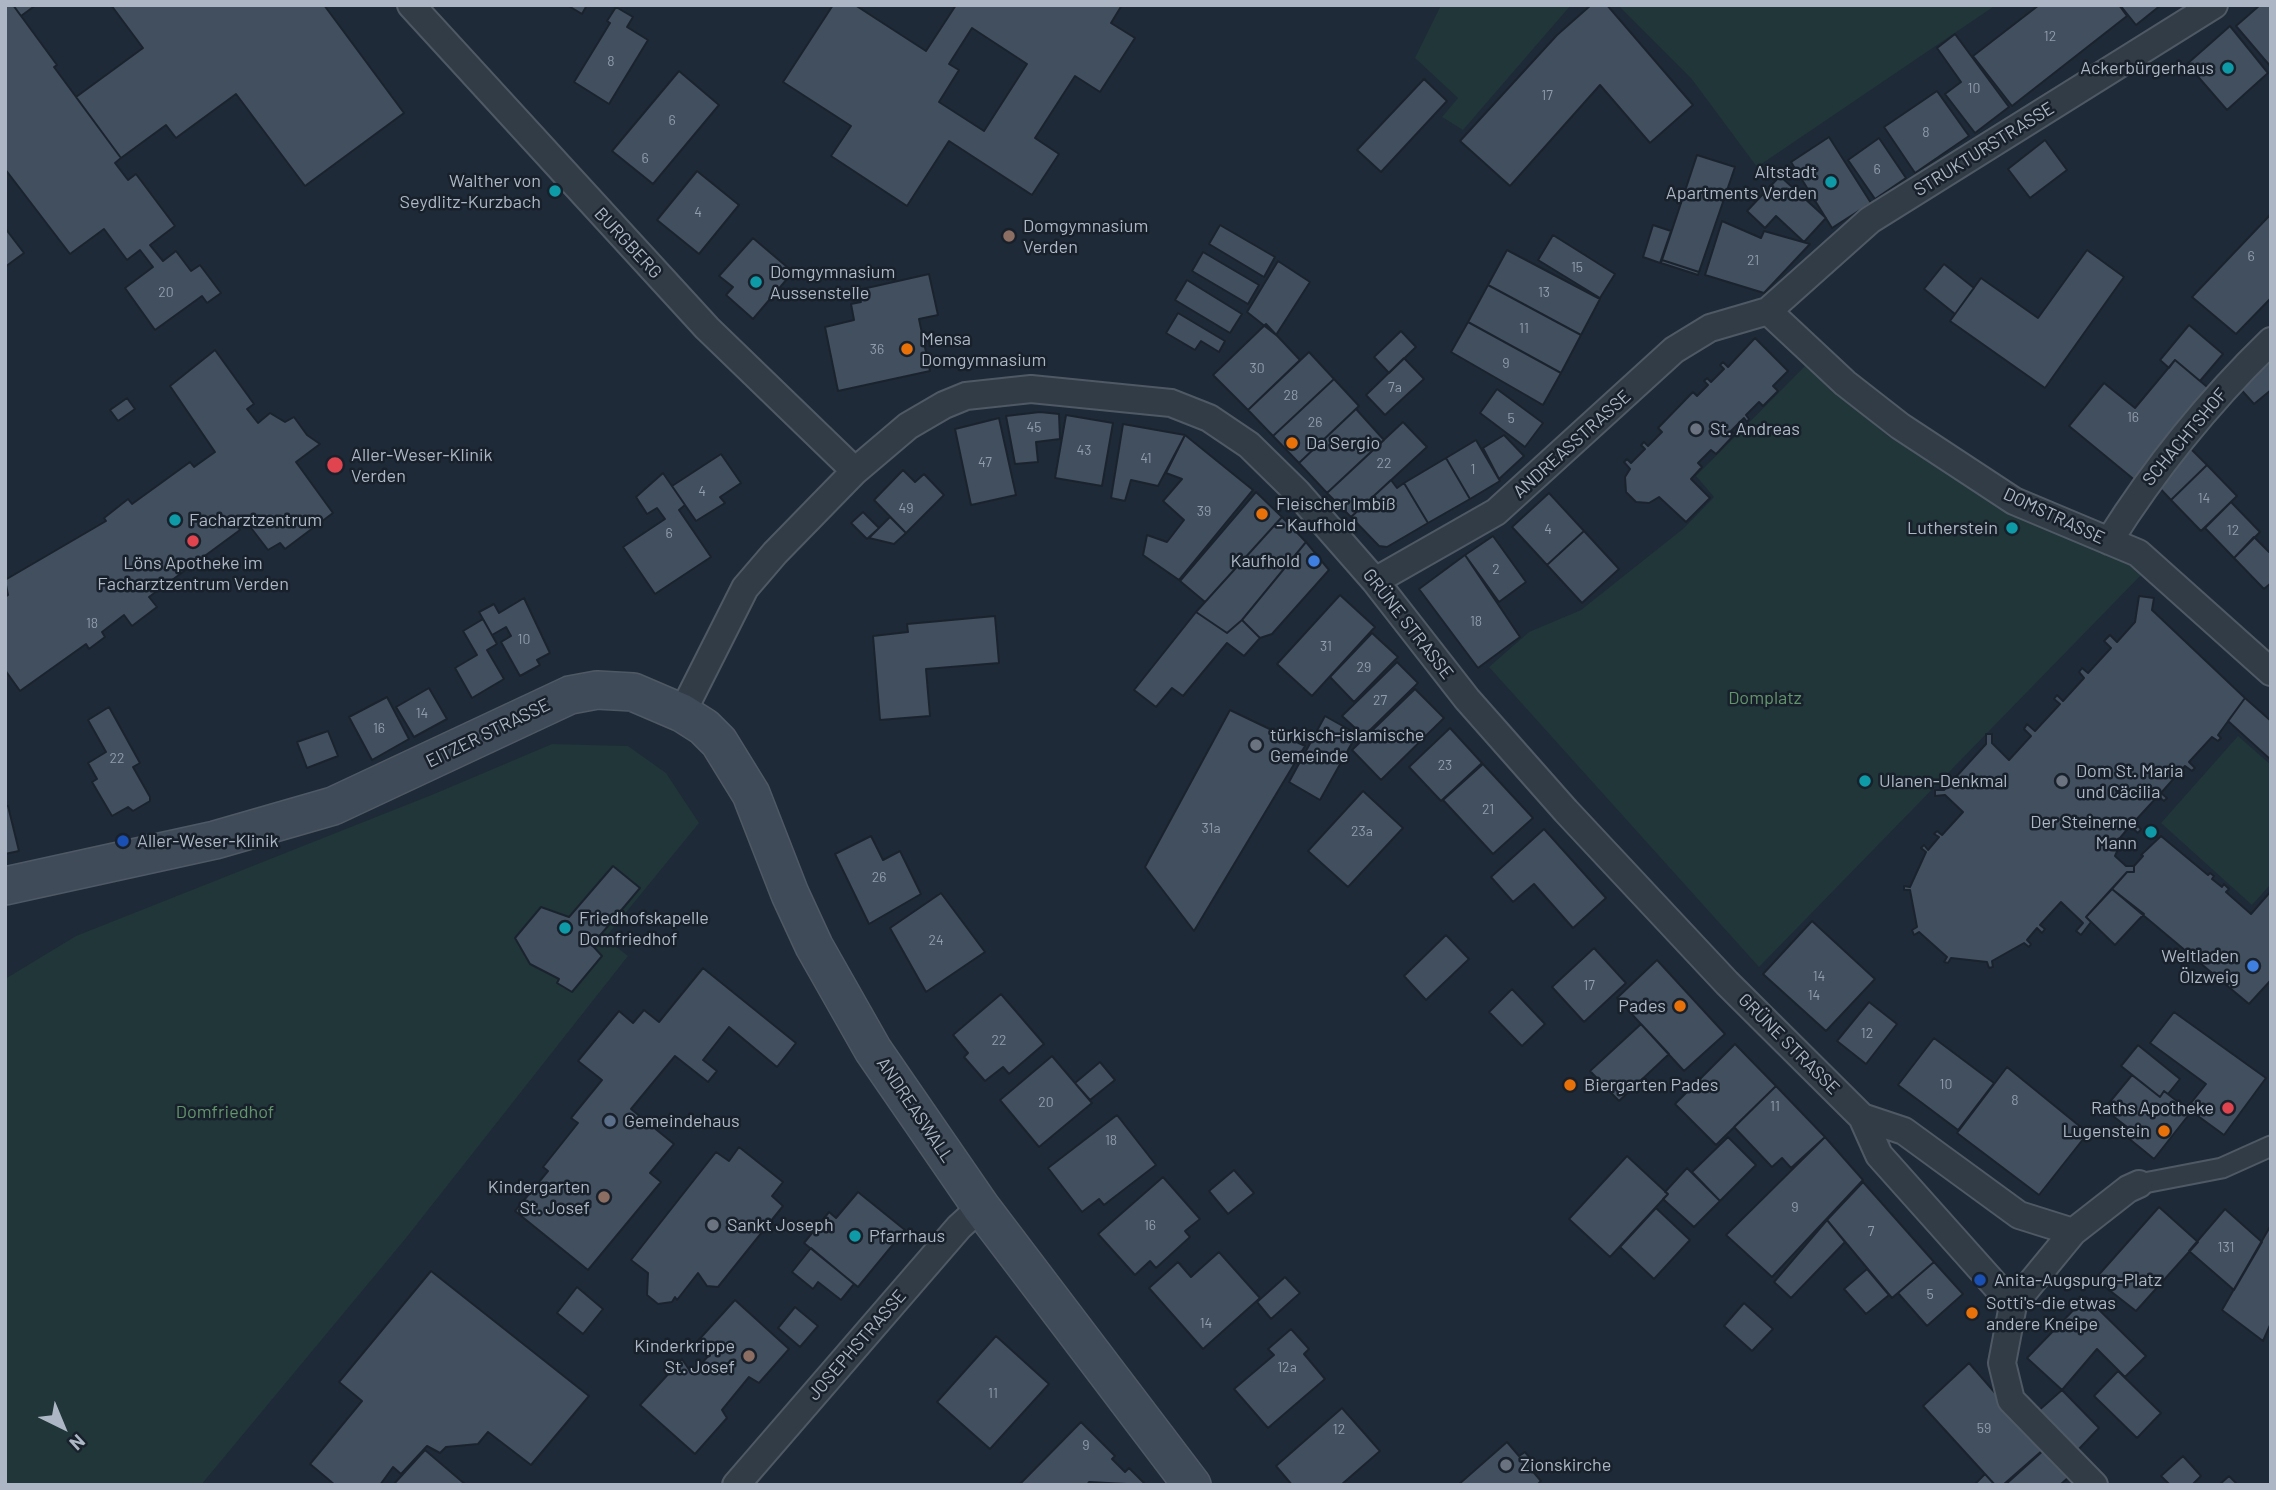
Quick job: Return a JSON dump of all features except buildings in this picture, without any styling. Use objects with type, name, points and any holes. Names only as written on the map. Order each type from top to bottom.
[{"type":"main road","name":"EITZER STRASSE","points":[[5,886],[215,841],[333,806],[570,695],[597,690],[633,692],[682,713]]},
{"type":"main road","name":"ANDREASWALL","points":[[682,713],[704,727],[738,769],[790,894],[842,999],[981,1207],[1192,1485]]},
{"type":"street","name":"BURGBERG","points":[[411,5],[707,328],[855,471]]},
{"type":"street","name":"STRUKTURSTRASSE","points":[[1768,311],[1870,220],[2214,5]]},
{"type":"street","name":"DOMSTRASSE","points":[[1768,311],[1835,374],[1900,426],[2014,501],[2138,553],[2271,672]]},
{"type":"street","name":"ANDREASSTRASSE","points":[[1375,581],[1496,512],[1674,350],[1710,328],[1768,311]]},
{"type":"street","name":"SCHACHTSHOF","points":[[2109,541],[2140,491],[2197,418],[2271,341]]},
{"type":"street","name":"GRÜNE STRASSE","points":[[855,471],[908,426],[966,396],[1031,389],[1171,403],[1209,418],[1249,445],[1297,492],[1375,581],[1467,699],[1591,839],[1727,983],[1862,1117]]},
{"type":"street","points":[[682,713],[746,588],[791,535],[855,471]]},
{"type":"street","points":[[1862,1117],[1903,1131],[2019,1215],[2073,1232]]},
{"type":"street","points":[[1862,1117],[1879,1155],[2012,1305]]},
{"type":"street","points":[[2094,1485],[2011,1400],[2003,1363],[2012,1305],[2073,1232],[2128,1189],[2139,1184],[2222,1168],[2266,1156]]},
{"type":"street","name":"JOSEPHSTRASSE","points":[[736,1485],[959,1227],[981,1207]]},
{"type":"green space","points":[[1441,5],[1571,5],[1463,130],[1442,117],[1458,98],[1415,58]]},
{"type":"green space","points":[[1618,5],[1996,5],[1757,167],[1691,78]]},
{"type":"green space","name":"Domplatz","points":[[1805,366],[1888,436],[2006,508],[2144,572],[1759,967],[1489,667],[1529,632],[1581,610],[1684,528],[1714,497],[1696,476]]},
{"type":"green space","points":[[2238,736],[2271,765],[2271,884],[2252,905],[2161,823]]},
{"type":"green space","name":"Domfriedhof","points":[[552,744],[628,746],[666,773],[699,823],[605,938],[628,956],[406,1238],[201,1485],[5,1485],[5,979],[76,936],[434,794]]},
{"type":"place","name":"Ackerbürgerhaus","points":[[2228,68]]},
{"type":"place","name":"Altstadt Apartments Verden","points":[[1831,182]]},
{"type":"place","name":"Walther von Seydlitz-Kurzbach","points":[[555,191]]},
{"type":"place","name":"Domgymnasium Verden","points":[[1009,236]]},
{"type":"place","name":"Domgymnasium Aussenstelle","points":[[756,282]]},
{"type":"place","name":"Mensa Domgymnasium","points":[[907,349]]},
{"type":"place","name":"St. Andreas","points":[[1696,429]]},
{"type":"place","name":"Da Sergio","points":[[1292,443]]},
{"type":"place","name":"Aller-Weser-Klinik Verden","points":[[335,465]]},
{"type":"place","name":"Fleischer Imbiß - Kaufhold","points":[[1262,514]]},
{"type":"place","name":"Facharztzentrum","points":[[175,520]]},
{"type":"place","name":"Lutherstein","points":[[2012,528]]},
{"type":"place","name":"Löns Apotheke im Facharztzentrum Verden","points":[[193,541]]},
{"type":"place","name":"Kaufhold","points":[[1314,561]]},
{"type":"place","name":"türkisch-islamische Gemeinde","points":[[1256,745]]},
{"type":"place","name":"Ulanen-Denkmal","points":[[1865,781]]},
{"type":"place","name":"Dom St. Maria und Cäcilia","points":[[2062,781]]},
{"type":"place","name":"Der Steinerne Mann","points":[[2151,832]]},
{"type":"place","name":"Aller-Weser-Klinik","points":[[123,841]]},
{"type":"place","name":"Friedhofskapelle Domfriedhof","points":[[565,928]]},
{"type":"place","name":"Weltladen Ölzweig","points":[[2253,966]]},
{"type":"place","name":"Pades","points":[[1680,1006]]},
{"type":"place","name":"Biergarten Pades","points":[[1570,1085]]},
{"type":"place","name":"Raths Apotheke","points":[[2228,1108]]},
{"type":"place","name":"Gemeindehaus","points":[[610,1121]]},
{"type":"place","name":"Lugenstein","points":[[2164,1131]]},
{"type":"place","name":"Kindergarten St. Josef","points":[[604,1197]]},
{"type":"place","name":"Sankt Joseph","points":[[713,1225]]},
{"type":"place","name":"Pfarrhaus","points":[[855,1236]]},
{"type":"place","name":"Anita-Augspurg-Platz","points":[[1980,1280]]},
{"type":"place","name":"Sotti's-die etwas andere Kneipe","points":[[1972,1313]]},
{"type":"place","name":"Kinderkrippe St. Josef","points":[[749,1356]]},
{"type":"place","name":"Zionskirche","points":[[1506,1465]]}]
